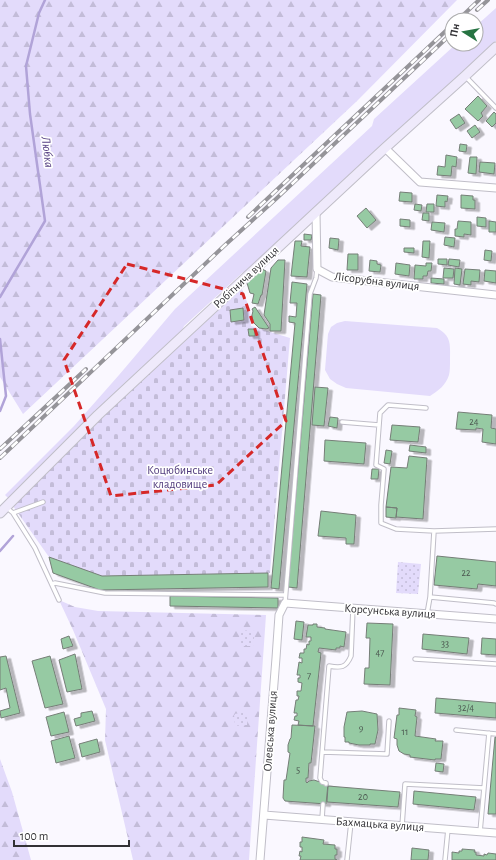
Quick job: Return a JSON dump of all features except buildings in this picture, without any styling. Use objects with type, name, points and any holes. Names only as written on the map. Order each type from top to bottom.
[{"type":"street","name":"Робітнича вулиця","points":[[6,511],[98,415],[496,47]]},
{"type":"street","points":[[385,148],[420,182],[496,188]]},
{"type":"street","points":[[316,212],[317,269]]},
{"type":"street","name":"Лісорубна вулиця","points":[[317,269],[332,277],[496,294]]},
{"type":"street","name":"Корсунська вулиця","points":[[285,604],[496,619]]},
{"type":"street","name":"Олевська вулиця","points":[[260,860],[276,666],[278,615],[285,604]]},
{"type":"street","name":"Бахмацька вулиця","points":[[264,815],[496,833]]},
{"type":"lane","points":[[465,76],[496,108]]},
{"type":"lane","points":[[285,604],[310,294],[316,278],[317,269]]},
{"type":"lane","points":[[426,408],[388,406],[380,413],[376,465],[384,469],[381,523],[396,530],[434,532],[496,529]]},
{"type":"lane","points":[[342,422],[379,425]]},
{"type":"lane","points":[[44,502],[6,511],[35,548],[59,600]]},
{"type":"lane","points":[[427,614],[430,597],[434,532]]},
{"type":"lane","points":[[52,584],[55,583],[105,593],[285,595]]},
{"type":"lane","points":[[430,597],[496,604]]},
{"type":"lane","points":[[326,784],[322,782],[320,778],[329,666],[339,668],[349,662],[351,656],[352,608]]},
{"type":"lane","points":[[415,658],[496,664]]},
{"type":"lane","points":[[322,752],[387,754],[389,721]]},
{"type":"lane","points":[[456,730],[496,734]]},
{"type":"lane","points":[[480,832],[489,733]]},
{"type":"lane","points":[[402,826],[405,784],[484,788]]},
{"type":"lane","points":[[322,819],[323,804]]},
{"type":"lane","points":[[347,860],[351,822]]},
{"type":"lane","points":[[445,860],[448,829]]},
{"type":"highlighted area","points":[[127,264],[243,294],[286,421],[216,485],[111,496],[64,360]]},
{"type":"green space","points":[[0,0],[457,0],[357,101],[23,414],[0,377]]},
{"type":"green space","points":[[496,8],[496,41],[249,270],[242,273],[184,326],[181,333],[9,499],[5,495],[74,426],[175,309],[372,126],[374,119],[447,52],[484,52],[484,19]]},
{"type":"green space","name":"Коцюбинське кладовище","points":[[241,287],[250,309],[251,326],[290,338],[270,573],[102,576],[49,557],[13,506],[101,418]]},
{"type":"green space","points":[[345,321],[437,328],[442,331],[448,338],[450,345],[450,372],[446,382],[439,390],[430,396],[346,388],[337,384],[330,379],[325,370],[328,334],[331,327],[337,323]]},
{"type":"green space","points":[[398,562],[421,564],[418,594],[396,593]]},
{"type":"green space","points":[[59,600],[75,607],[98,611],[266,615],[249,860],[133,860],[105,740],[106,709]]},
{"type":"green space","points":[[239,630],[255,631],[253,646],[240,646]]},
{"type":"green space","points":[[248,712],[247,725],[235,726],[234,714]]},
{"type":"green space","points":[[0,759],[12,792],[31,860],[0,860]]},
{"type":"waterway","name":"Любка","points":[[0,297],[45,221],[30,114],[26,66],[39,13],[45,0]]},
{"type":"waterway","name":"Любка","points":[[0,339],[6,396],[0,411]]},
{"type":"waterway","name":"Любка","points":[[0,551],[13,536]]},
{"type":"railway","points":[[466,12],[479,0]]},
{"type":"railway","points":[[477,10],[488,0]]},
{"type":"railway","points":[[248,217],[444,33]]},
{"type":"railway","points":[[0,458],[444,41]]},
{"type":"railway","points":[[0,449],[86,369]]}]
